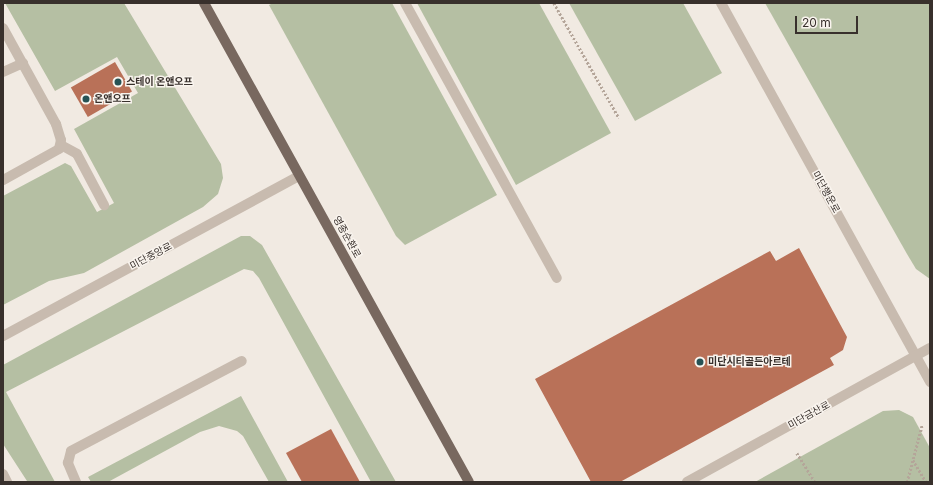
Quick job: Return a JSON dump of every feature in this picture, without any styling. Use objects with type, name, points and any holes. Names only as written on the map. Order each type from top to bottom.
[{"type":"main road","name":"영종순환로","points":[[204,3],[469,482]]},
{"type":"street","points":[[406,3],[557,278]]},
{"type":"street","name":"미단행운로","points":[[721,3],[930,382]]},
{"type":"street","points":[[3,28],[58,128],[61,144],[77,154],[104,205]]},
{"type":"street","points":[[3,72],[23,63]]},
{"type":"street","points":[[3,180],[61,144]]},
{"type":"street","name":"미단중앙로","points":[[3,336],[299,176]]},
{"type":"street","name":"미단금산로","points":[[687,482],[930,348]]},
{"type":"street","points":[[76,482],[68,463],[71,451],[242,361]]},
{"type":"street","points":[[3,474],[7,482]]},
{"type":"path","points":[[554,3],[618,118]]},
{"type":"path","points":[[907,482],[922,425]]},
{"type":"path","points":[[798,453],[815,482]]},
{"type":"path","points":[[913,460],[926,482]]},
{"type":"green space","points":[[5,3],[124,3],[221,164],[223,178],[218,194],[203,207],[84,273],[49,281],[3,305],[3,196],[65,163],[71,166],[97,212],[114,203],[74,129],[138,93],[117,57],[55,91]]},
{"type":"green space","points":[[273,3],[392,3],[497,195],[405,245],[396,236],[269,5]]},
{"type":"green space","points":[[417,3],[539,3],[611,133],[516,185]]},
{"type":"green space","points":[[569,3],[683,3],[722,73],[635,121]]},
{"type":"green space","points":[[765,3],[930,3],[930,279],[916,269],[907,254]]},
{"type":"green space","points":[[241,236],[250,236],[262,245],[396,482],[371,482],[259,278],[253,271],[244,269],[6,392],[55,482],[27,481],[3,444],[3,365]]},
{"type":"green space","points":[[241,396],[288,482],[269,482],[243,436],[237,431],[219,426],[200,432],[108,482],[91,482],[88,477]]},
{"type":"green space","points":[[899,410],[913,417],[930,448],[930,482],[755,482],[883,411]]},
{"type":"building","points":[[115,62],[132,91],[88,117],[71,88]]},
{"type":"building","name":"미단시티골든아르테","points":[[799,248],[847,337],[843,350],[830,358],[834,365],[620,482],[591,482],[535,379],[770,251],[776,261]]},
{"type":"building","points":[[331,429],[360,482],[302,482],[286,453]]},
{"type":"place","name":"스테이 온앤오프","points":[[118,82]]},
{"type":"place","name":"온앤오프","points":[[86,99]]},
{"type":"place","name":"미단시티골든아르테","points":[[700,362]]}]
